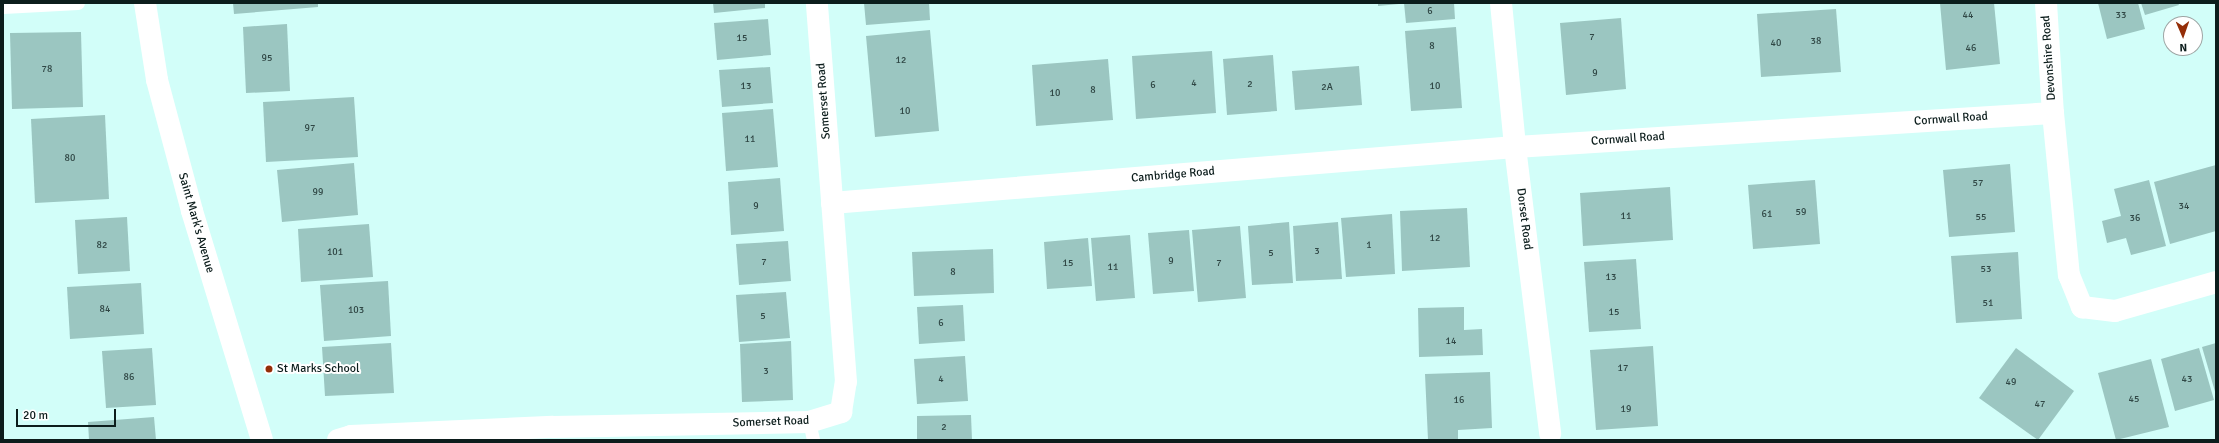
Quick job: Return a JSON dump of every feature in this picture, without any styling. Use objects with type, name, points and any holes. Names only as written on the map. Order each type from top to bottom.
[{"type":"street","name":"Saint Mark's Avenue","points":[[145,3],[157,80],[166,116],[192,211],[262,440]]},
{"type":"street","name":"Somerset Road","points":[[338,440],[351,436],[811,431],[841,412],[846,382],[817,3]]},
{"type":"street","name":"Dorset Road","points":[[1501,3],[1515,147],[1550,434]]},
{"type":"street","name":"Devonshire Road","points":[[2046,3],[2053,113]]},
{"type":"street","name":"Cornwall Road","points":[[1515,147],[2053,113]]},
{"type":"street","points":[[2053,113],[2069,275],[2082,307],[2115,311],[2216,282]]},
{"type":"street","name":"Cambridge Road","points":[[832,203],[1515,147]]},
{"type":"lane","points":[[3,7],[78,3]]},
{"type":"building","points":[[233,3],[318,3],[318,7],[234,14]]},
{"type":"building","points":[[713,3],[765,3],[765,8],[714,13]]},
{"type":"building","points":[[864,3],[929,3],[930,20],[866,25]]},
{"type":"building","points":[[1378,3],[1399,3],[1399,4],[1378,6]]},
{"type":"building","points":[[1404,3],[1454,3],[1455,19],[1406,23]]},
{"type":"building","points":[[1940,3],[1994,3],[2000,64],[1946,70]]},
{"type":"building","points":[[2098,3],[2138,3],[2145,29],[2107,39]]},
{"type":"building","points":[[2141,3],[2178,3],[2179,5],[2145,15]]},
{"type":"building","points":[[1836,9],[1841,72],[1761,77],[1757,14]]},
{"type":"building","points":[[1621,18],[1626,89],[1566,95],[1560,23]]},
{"type":"building","points":[[768,19],[771,55],[717,60],[714,23]]},
{"type":"building","points":[[287,24],[290,91],[246,93],[243,27]]},
{"type":"building","points":[[1456,27],[1462,108],[1411,111],[1405,31]]},
{"type":"building","points":[[930,30],[939,131],[875,137],[866,36]]},
{"type":"building","points":[[81,32],[83,107],[12,109],[10,33]]},
{"type":"building","points":[[1212,51],[1216,113],[1136,119],[1132,56]]},
{"type":"building","points":[[1273,55],[1277,111],[1227,115],[1223,59]]},
{"type":"building","points":[[1108,59],[1113,120],[1036,126],[1032,65]]},
{"type":"building","points":[[1359,66],[1362,105],[1295,110],[1292,71]]},
{"type":"building","points":[[770,67],[773,103],[722,107],[719,70]]},
{"type":"building","points":[[354,97],[358,157],[266,162],[263,102]]},
{"type":"building","points":[[773,109],[778,167],[726,171],[722,113]]},
{"type":"building","points":[[105,115],[109,199],[35,203],[31,119]]},
{"type":"building","points":[[354,163],[358,215],[282,222],[277,170]]},
{"type":"building","points":[[2010,164],[2015,232],[1949,237],[1943,170]]},
{"type":"building","points":[[2216,165],[2216,231],[2170,244],[2154,182]]},
{"type":"building","points":[[780,178],[784,231],[731,235],[728,182]]},
{"type":"building","points":[[1815,180],[1820,244],[1753,249],[1748,185]]},
{"type":"building","points":[[2149,180],[2166,246],[2131,255],[2126,238],[2107,243],[2102,221],[2121,216],[2114,189]]},
{"type":"building","points":[[1670,187],[1673,240],[1583,246],[1580,193]]},
{"type":"building","points":[[1467,208],[1470,267],[1402,271],[1400,211]]},
{"type":"building","points":[[1392,214],[1395,274],[1346,277],[1341,218]]},
{"type":"building","points":[[127,217],[130,271],[78,274],[75,220]]},
{"type":"building","points":[[1289,222],[1293,283],[1252,285],[1248,226]]},
{"type":"building","points":[[1338,222],[1342,279],[1296,281],[1293,226]]},
{"type":"building","points":[[369,224],[373,277],[301,282],[298,229]]},
{"type":"building","points":[[1240,226],[1246,298],[1198,302],[1192,230]]},
{"type":"building","points":[[1189,230],[1194,291],[1153,294],[1148,233]]},
{"type":"building","points":[[1130,235],[1135,298],[1096,301],[1091,238]]},
{"type":"building","points":[[1088,238],[1092,286],[1047,289],[1044,242]]},
{"type":"building","points":[[788,241],[791,281],[739,285],[736,244]]},
{"type":"building","points":[[993,249],[994,293],[914,296],[912,252]]},
{"type":"building","points":[[2018,252],[2022,319],[1956,323],[1951,256]]},
{"type":"building","points":[[1636,259],[1641,329],[1589,332],[1584,262]]},
{"type":"building","points":[[388,281],[391,336],[324,341],[320,285]]},
{"type":"building","points":[[141,283],[144,334],[70,339],[67,287]]},
{"type":"building","points":[[786,292],[790,338],[739,342],[736,295]]},
{"type":"building","points":[[963,305],[965,341],[919,344],[917,307]]},
{"type":"building","points":[[1464,307],[1464,330],[1482,329],[1483,355],[1419,357],[1418,308]]},
{"type":"building","points":[[791,341],[793,400],[742,402],[740,344]]},
{"type":"building","points":[[391,343],[394,393],[325,396],[322,347]]},
{"type":"building","points":[[2216,343],[2216,395],[2202,347]]},
{"type":"building","points":[[1653,346],[1658,426],[1596,430],[1590,350]]},
{"type":"building","points":[[152,348],[156,405],[106,408],[102,351]]},
{"type":"building","points":[[2016,348],[2074,391],[2038,440],[1979,398]]},
{"type":"building","points":[[2199,348],[2214,400],[2175,411],[2161,359]]},
{"type":"building","points":[[965,356],[968,401],[917,404],[914,359]]},
{"type":"building","points":[[2151,359],[2169,427],[2116,440],[2098,373]]},
{"type":"building","points":[[1490,372],[1492,428],[1458,430],[1458,440],[1428,440],[1425,374]]},
{"type":"building","points":[[971,415],[972,440],[917,440],[917,416]]},
{"type":"building","points":[[154,417],[156,440],[89,440],[88,422]]},
{"type":"place","name":"St Marks School","points":[[269,369]]}]
